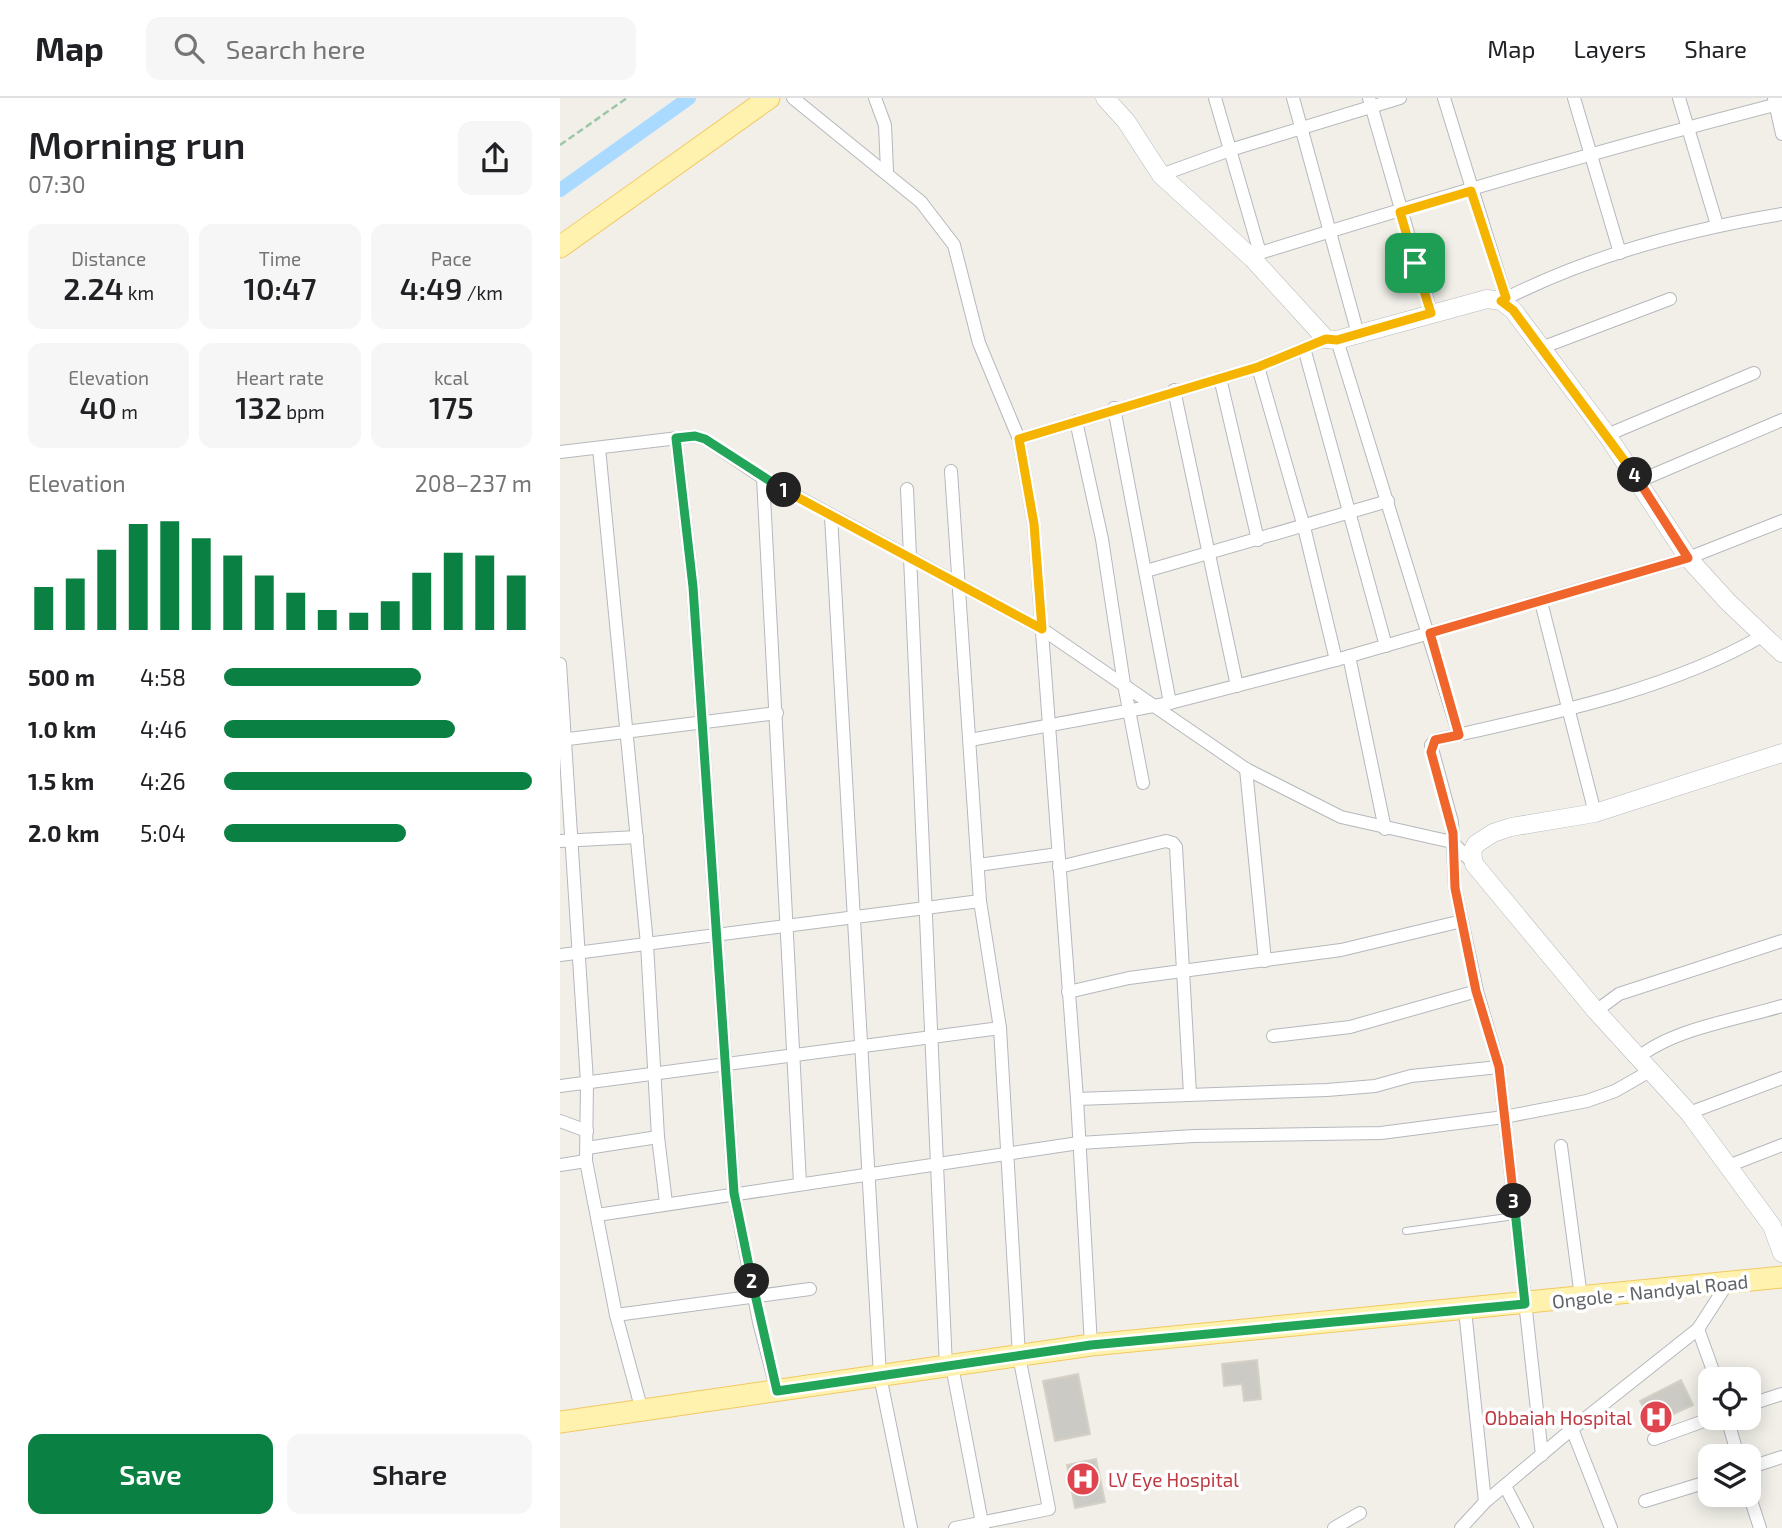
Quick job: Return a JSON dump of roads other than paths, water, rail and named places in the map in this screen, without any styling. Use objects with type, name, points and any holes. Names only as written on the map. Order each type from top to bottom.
[{"type":"main road","points":[[560,247],[769,98]]},
{"type":"main road","points":[[1105,98],[1119,105],[1161,175],[1257,256],[1332,339],[1487,299],[1503,299],[1607,435],[1688,558],[1762,636],[1782,653]]},
{"type":"main road","points":[[1782,753],[1595,813],[1511,827],[1493,833],[1476,844],[1472,852],[1474,864],[1596,1011],[1689,1112],[1728,1166],[1777,1224],[1782,1253]]},
{"type":"main road","name":"Ongole - Nandyal Road","points":[[560,1422],[1091,1345],[1782,1277]]},
{"type":"street","points":[[793,98],[887,171],[921,202],[954,245],[979,342],[1019,439],[1034,524],[1077,1099],[1091,1345]]},
{"type":"street","points":[[876,98],[885,125],[887,171]]},
{"type":"street","points":[[1215,98],[1257,256],[1330,231],[1777,102],[1782,134]]},
{"type":"street","points":[[1293,98],[1358,334]]},
{"type":"street","points":[[1161,175],[1370,102],[1400,98]]},
{"type":"street","points":[[1444,98],[1503,299],[1584,263],[1717,225],[1782,214]]},
{"type":"street","points":[[1574,98],[1620,253]]},
{"type":"street","points":[[1679,98],[1717,225]]},
{"type":"street","points":[[1370,102],[1431,313]]},
{"type":"street","points":[[1541,348],[1670,299]]},
{"type":"street","points":[[1019,439],[1114,408],[1258,367],[1332,339],[1388,500],[1459,735]]},
{"type":"street","points":[[1304,348],[1386,646]]},
{"type":"street","points":[[1258,367],[1342,658],[1385,829]]},
{"type":"street","points":[[1607,435],[1754,373]]},
{"type":"street","points":[[1220,378],[1258,540]]},
{"type":"street","points":[[1174,390],[1237,686]]},
{"type":"street","points":[[1114,408],[1146,571],[1164,705]]},
{"type":"street","points":[[1639,481],[1782,420]]},
{"type":"street","points":[[1076,421],[1102,538],[1124,684],[1143,783]]},
{"type":"street","points":[[560,452],[695,436],[705,439],[763,478],[1042,629],[1124,684],[1164,705],[1246,769],[1341,817],[1452,842],[1474,864]]},
{"type":"street","points":[[676,438],[693,587],[734,1193],[777,1391]]},
{"type":"street","points":[[599,447],[625,732],[638,837],[657,1073],[658,1137],[666,1203]]},
{"type":"street","points":[[951,471],[981,901],[1000,1028],[1019,1356],[1049,1509],[982,1525],[955,1528]]},
{"type":"street","points":[[763,478],[777,713],[784,926],[800,1183]]},
{"type":"street","points":[[907,489],[930,1038],[949,1366],[982,1525]]},
{"type":"street","points":[[1146,571],[1304,527],[1388,500]]},
{"type":"street","points":[[831,516],[880,1376],[911,1528]]},
{"type":"street","points":[[970,740],[1164,705],[1342,658],[1688,558],[1782,521]]},
{"type":"street","points":[[1541,602],[1595,813]]},
{"type":"street","points":[[1542,1455],[1499,1067],[1476,991],[1455,888],[1452,822],[1431,745],[1435,740],[1569,707],[1691,671],[1723,658],[1762,636]]},
{"type":"street","points":[[560,664],[565,840],[579,953],[587,1082],[586,1155],[615,1315],[642,1410]]},
{"type":"street","points":[[562,740],[777,713]]},
{"type":"street","points":[[1246,769],[1265,961]]},
{"type":"street","points":[[565,840],[638,837]]},
{"type":"street","points":[[978,864],[1059,861],[1173,842],[1176,847],[1190,1094]]},
{"type":"street","points":[[560,955],[981,901]]},
{"type":"street","points":[[1068,992],[1129,978],[1341,950],[1462,921]]},
{"type":"street","points":[[1596,1011],[1619,994],[1782,941]]},
{"type":"street","points":[[1273,1036],[1350,1027],[1476,991]]},
{"type":"street","points":[[597,1214],[1079,1143],[1194,1136],[1381,1133],[1504,1117],[1587,1101],[1615,1091],[1644,1065],[1650,1048],[1677,1037],[1782,1006]]},
{"type":"street","points":[[560,1086],[1000,1028]]},
{"type":"street","points":[[1077,1099],[1327,1090],[1375,1086],[1411,1076],[1499,1067]]},
{"type":"street","points":[[1689,1112],[1782,1078]]},
{"type":"street","points":[[560,1121],[587,1131]]},
{"type":"street","points":[[560,1165],[586,1155],[658,1137]]},
{"type":"street","points":[[1728,1166],[1782,1145]]},
{"type":"street","points":[[1561,1146],[1581,1297]]},
{"type":"street","points":[[1466,1526],[1485,1502],[1698,1329],[1727,1284]]},
{"type":"street","points":[[615,1315],[810,1289]]},
{"type":"street","points":[[1465,1310],[1485,1502]]},
{"type":"street","points":[[1698,1329],[1712,1367]]},
{"type":"street","points":[[1761,1401],[1782,1394]]},
{"type":"street","points":[[1654,1439],[1698,1423]]},
{"type":"street","points":[[1572,1429],[1611,1528]]},
{"type":"street","points":[[1761,1464],[1782,1457]]},
{"type":"street","points":[[1645,1501],[1698,1484]]},
{"type":"street","points":[[1505,1486],[1527,1528]]},
{"type":"street","points":[[1753,1507],[1760,1528]]},
{"type":"street","points":[[1334,1528],[1360,1513]]},
{"type":"lane","points":[[1406,1231],[1515,1216]]},
{"type":"waterway","points":[[560,190],[689,98]]},
{"type":"place","name":"Obbaiah Hospital","points":[[1656,1417]]},
{"type":"place","name":"LV Eye Hospital","points":[[1083,1479]]}]
